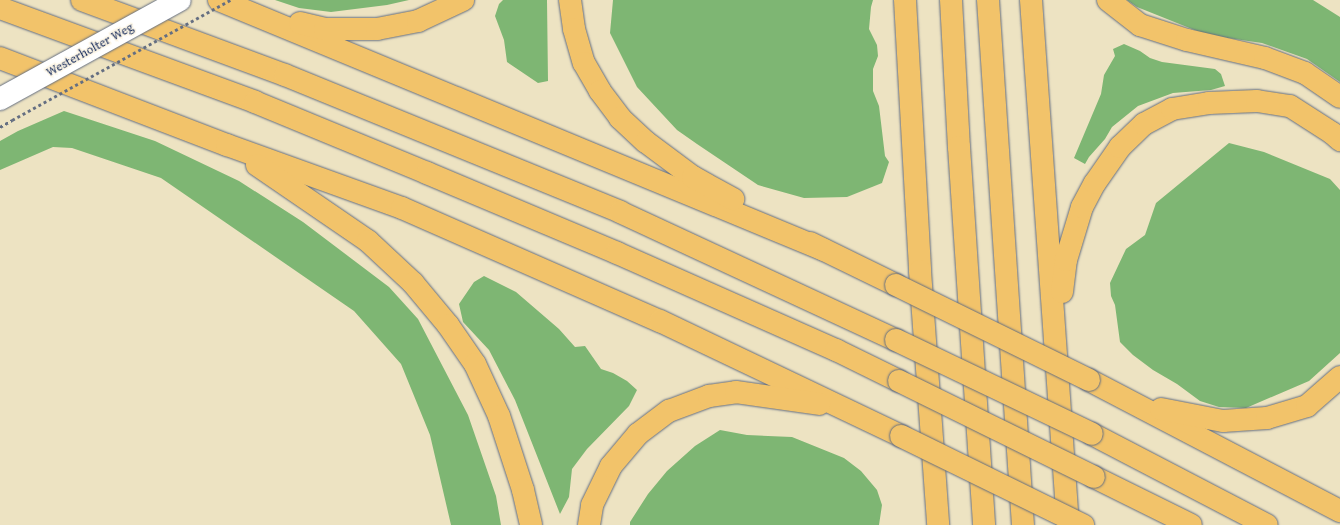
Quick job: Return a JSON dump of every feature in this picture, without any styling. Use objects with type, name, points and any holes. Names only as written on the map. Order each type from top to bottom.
[{"type":"highway","points":[[82,0],[286,75],[620,212],[896,340],[1092,434],[1267,525]]},
{"type":"highway","points":[[219,0],[824,250]]},
{"type":"highway","points":[[228,0],[275,17],[325,29],[377,29],[418,21],[463,0]]},
{"type":"highway","points":[[570,0],[574,29],[584,63],[600,91],[620,118],[646,142],[693,177],[824,250],[1139,405],[1340,511]]},
{"type":"highway","points":[[901,0],[907,26]]},
{"type":"highway","points":[[905,0],[920,271],[938,525]]},
{"type":"highway","points":[[951,0],[958,139],[984,525]]},
{"type":"highway","points":[[988,0],[1023,525]]},
{"type":"highway","points":[[1031,0],[1056,337],[1068,525]]},
{"type":"highway","points":[[1108,0],[1140,25],[1187,40],[1265,58],[1305,73],[1340,97]]},
{"type":"highway","points":[[0,8],[255,102],[625,256],[836,350],[1191,525]]},
{"type":"highway","points":[[0,58],[227,146],[402,208],[660,321],[842,407],[1083,525]]},
{"type":"highway","points":[[1056,337],[1066,260],[1082,207],[1095,183],[1120,147],[1144,124],[1172,110],[1209,104],[1258,101],[1290,106],[1332,133],[1340,140]]},
{"type":"highway","points":[[227,146],[304,196],[368,241],[413,283],[448,325],[475,364],[499,416],[523,490],[532,525]]},
{"type":"highway","points":[[1139,405],[1223,421],[1267,418],[1307,406],[1340,377]]},
{"type":"highway","points":[[589,525],[592,505],[611,466],[638,434],[669,411],[709,396],[736,392],[842,407]]},
{"type":"highway","points":[[927,525],[936,483]]},
{"type":"street","name":"Westerholter Weg","points":[[0,99],[180,0]]},
{"type":"path","points":[[0,127],[228,0]]},
{"type":"green space","points":[[275,0],[409,0],[387,5],[331,12],[299,8]]},
{"type":"green space","points":[[503,0],[547,0],[548,81],[538,83],[507,62],[504,40],[495,16],[499,4]]},
{"type":"green space","points":[[613,0],[873,0],[869,29],[877,45],[878,56],[873,69],[873,91],[879,106],[885,156],[889,162],[882,183],[847,197],[804,198],[758,185],[697,144],[677,130],[637,87],[610,33]]},
{"type":"green space","points":[[1127,0],[1313,0],[1340,17],[1340,82],[1307,59],[1262,43],[1207,35],[1137,7]]},
{"type":"green space","points":[[1124,44],[1140,51],[1150,58],[1162,62],[1215,69],[1221,74],[1225,86],[1211,90],[1173,93],[1138,106],[1112,127],[1105,139],[1089,157],[1085,164],[1074,158],[1101,94],[1104,75],[1115,56],[1113,49]]},
{"type":"green space","points":[[64,111],[155,141],[239,181],[303,222],[389,287],[418,319],[468,415],[496,496],[501,525],[451,525],[430,435],[401,364],[354,311],[161,178],[72,148],[53,147],[0,170],[0,141],[18,131]]},
{"type":"green space","points":[[1229,143],[1264,152],[1330,179],[1340,190],[1340,353],[1309,381],[1246,408],[1219,407],[1200,401],[1133,355],[1120,342],[1115,305],[1111,296],[1110,283],[1126,249],[1145,235],[1156,203]]},
{"type":"green space","points":[[484,276],[516,292],[559,329],[575,347],[585,346],[601,369],[613,373],[627,381],[637,390],[629,406],[587,449],[572,469],[569,497],[560,514],[515,400],[489,350],[463,322],[459,304],[474,282]]},
{"type":"green space","points":[[720,430],[747,435],[792,437],[844,458],[861,471],[877,490],[882,505],[879,525],[630,525],[630,522],[648,494],[667,471],[695,446]]}]
